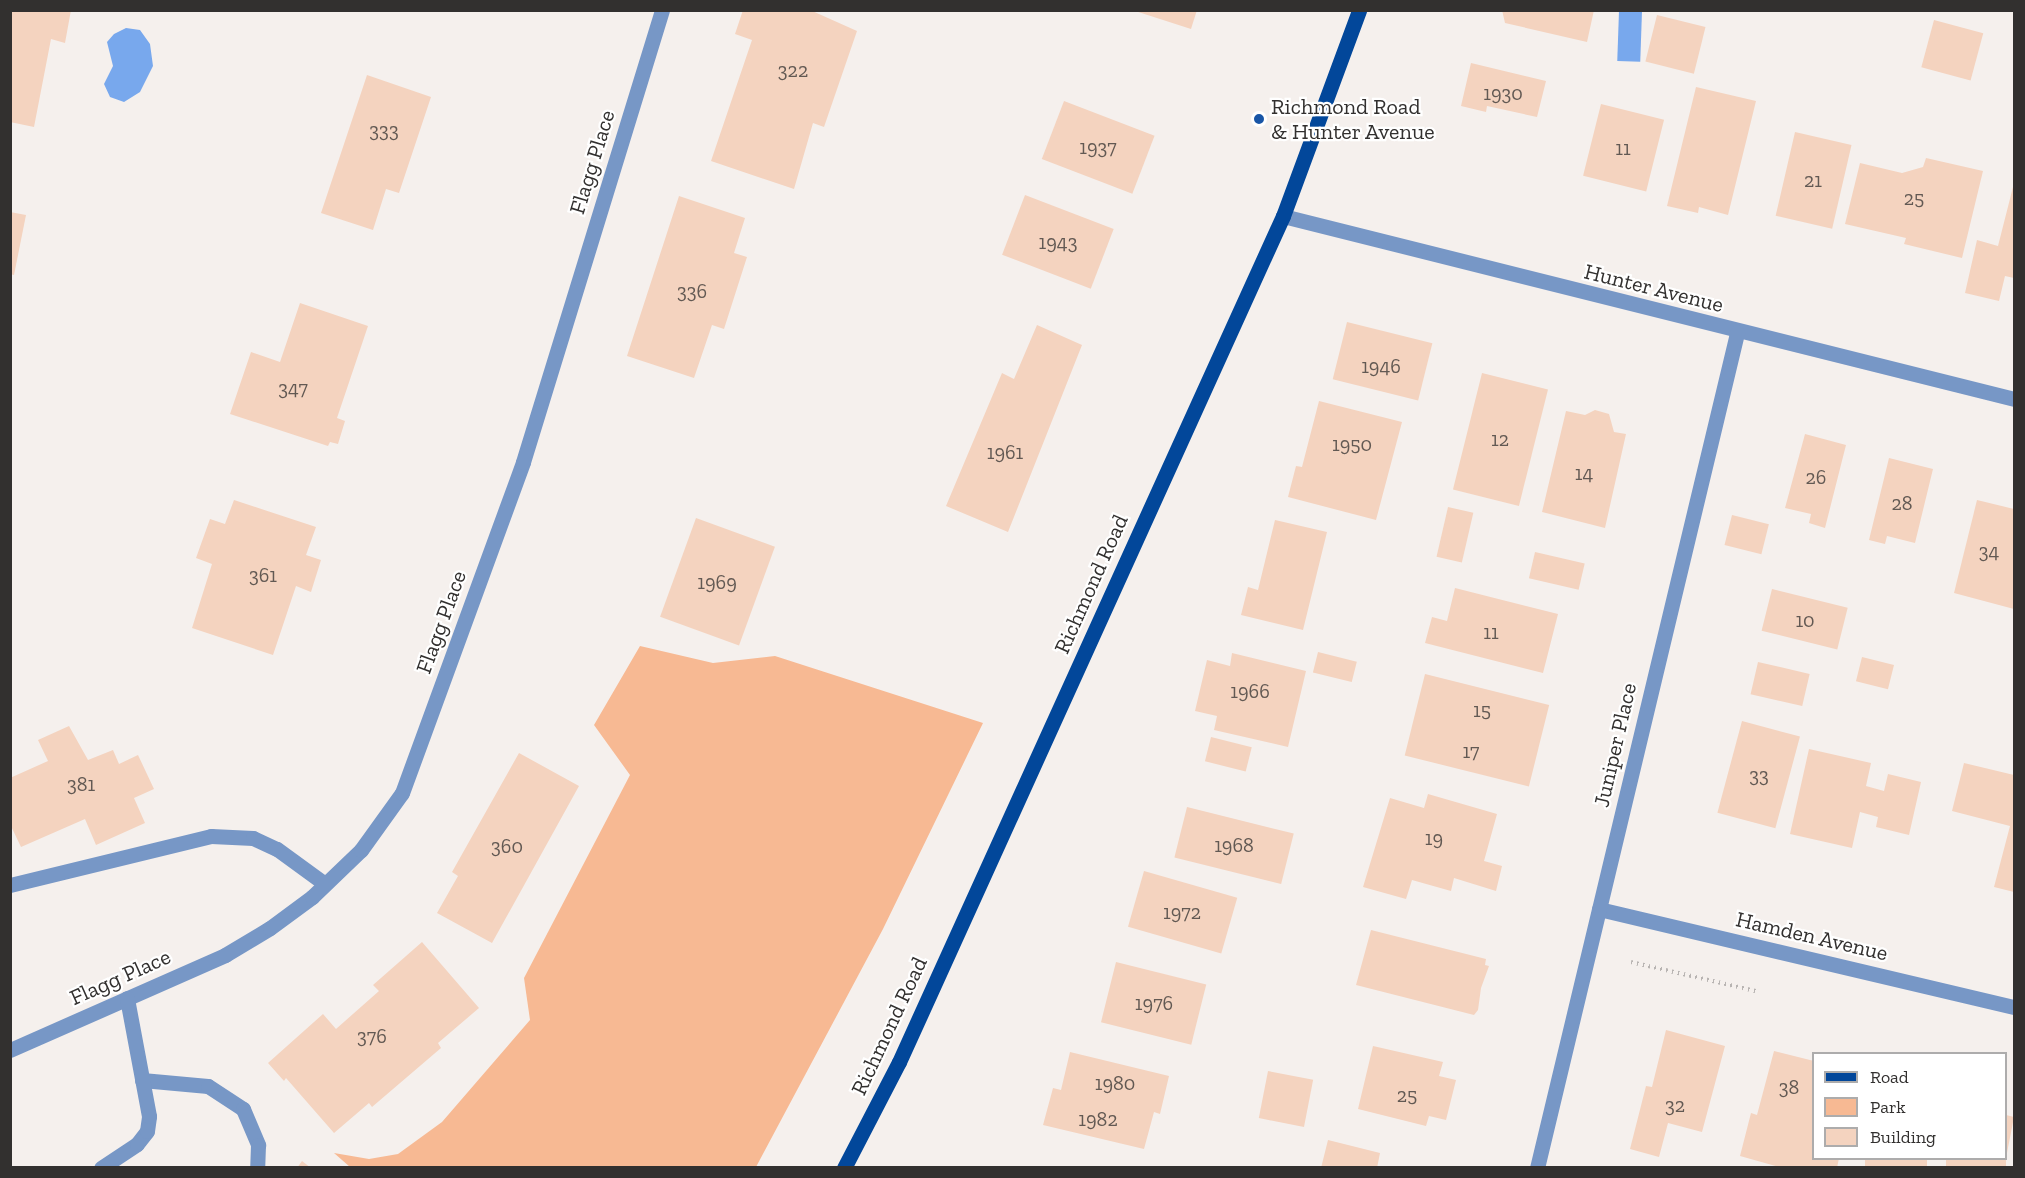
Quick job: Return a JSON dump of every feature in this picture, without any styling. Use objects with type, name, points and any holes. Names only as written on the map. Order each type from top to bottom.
[{"type":"main road","name":"Richmond Road","points":[[844,1167],[899,1062],[1283,216],[1359,10]]},
{"type":"street","name":"Flagg Place","points":[[13,1043],[225,956],[270,928],[326,884],[361,850],[402,793],[523,462],[662,10]]},
{"type":"street","name":"Hunter Avenue","points":[[1283,216],[1737,333],[2014,399]]},
{"type":"street","name":"Juniper Place","points":[[1537,1167],[1737,333]]},
{"type":"street","points":[[10,885],[211,836],[253,838],[277,849],[326,884]]},
{"type":"street","name":"Hamden Avenue","points":[[1599,909],[2014,1007]]},
{"type":"street","points":[[101,1167],[137,1144],[147,1131],[149,1116],[127,998]]},
{"type":"street","points":[[142,1080],[208,1086],[243,1109],[258,1145],[256,1167]]},
{"type":"path","points":[[1631,962],[1756,991]]},
{"type":"green space","points":[[640,646],[713,663],[775,656],[983,723],[883,929],[756,1167],[350,1167],[334,1153],[369,1159],[398,1154],[442,1122],[530,1020],[524,978],[630,775],[594,725]]},
{"type":"water","points":[[1619,11],[1642,12],[1640,62],[1617,61]]},
{"type":"water","points":[[126,28],[140,30],[150,44],[153,66],[140,92],[124,102],[110,97],[104,84],[113,66],[107,42],[114,34]]},
{"type":"building","points":[[10,10],[71,10],[65,43],[51,39],[34,127],[10,122]]},
{"type":"building","points":[[743,10],[810,10],[857,31],[824,127],[813,123],[794,189],[711,161],[752,40],[735,34]]},
{"type":"building","points":[[1132,10],[1197,10],[1191,29]]},
{"type":"building","points":[[1502,10],[1594,10],[1587,42],[1505,23]]},
{"type":"building","points":[[1657,15],[1706,27],[1694,74],[1645,62]]},
{"type":"building","points":[[1934,20],[1983,33],[1971,81],[1921,67]]},
{"type":"building","points":[[1471,63],[1546,81],[1537,117],[1487,106],[1486,112],[1461,106]]},
{"type":"building","points":[[367,75],[431,97],[399,193],[386,189],[373,230],[321,213]]},
{"type":"building","points":[[1696,87],[1756,101],[1728,215],[1699,207],[1698,213],[1667,206]]},
{"type":"building","points":[[1064,101],[1155,136],[1132,194],[1042,159]]},
{"type":"building","points":[[1601,104],[1664,120],[1646,192],[1583,176]]},
{"type":"building","points":[[1795,132],[1852,145],[1832,229],[1776,216]]},
{"type":"building","points":[[1926,158],[1983,171],[1962,258],[1904,244],[1906,238],[1845,224],[1860,163],[1902,173],[1923,167]]},
{"type":"building","points":[[2014,183],[2014,278],[2005,276],[1999,301],[1965,293],[1977,240],[1998,246]]},
{"type":"building","points":[[1025,195],[1114,229],[1091,289],[1002,255]]},
{"type":"building","points":[[679,196],[745,218],[734,253],[747,257],[724,329],[712,325],[694,378],[627,356]]},
{"type":"building","points":[[10,212],[26,215],[14,275],[10,274]]},
{"type":"building","points":[[300,303],[368,326],[337,418],[345,421],[338,444],[330,442],[328,446],[230,414],[251,352],[280,362]]},
{"type":"building","points":[[1347,322],[1432,343],[1418,401],[1333,379]]},
{"type":"building","points":[[1037,325],[1082,345],[1008,532],[946,506],[1002,373],[1014,379]]},
{"type":"building","points":[[1482,373],[1548,389],[1519,506],[1453,489]]},
{"type":"building","points":[[1319,401],[1402,422],[1376,520],[1288,497],[1296,466],[1302,467]]},
{"type":"building","points":[[1595,410],[1609,414],[1614,432],[1626,434],[1605,528],[1542,512],[1566,411],[1585,415]]},
{"type":"building","points":[[1805,434],[1846,445],[1825,528],[1809,523],[1811,514],[1785,508]]},
{"type":"building","points":[[1889,458],[1933,469],[1915,543],[1887,536],[1885,544],[1869,540]]},
{"type":"building","points":[[234,500],[316,527],[306,555],[321,560],[311,592],[296,586],[273,655],[192,628],[212,564],[196,558],[210,519],[225,524]]},
{"type":"building","points":[[1977,500],[2014,509],[2014,609],[1954,593]]},
{"type":"building","points":[[1448,507],[1473,513],[1462,563],[1437,557]]},
{"type":"building","points":[[1732,515],[1769,524],[1761,554],[1725,545]]},
{"type":"building","points":[[696,518],[775,547],[739,645],[660,617]]},
{"type":"building","points":[[1275,520],[1327,532],[1303,630],[1241,615],[1248,587],[1258,590]]},
{"type":"building","points":[[1535,552],[1585,563],[1579,590],[1529,578]]},
{"type":"building","points":[[1455,588],[1558,614],[1543,673],[1425,643],[1432,617],[1447,621]]},
{"type":"building","points":[[1772,589],[1848,608],[1837,650],[1762,631]]},
{"type":"building","points":[[1318,652],[1357,662],[1352,682],[1313,672]]},
{"type":"building","points":[[1232,653],[1306,671],[1288,747],[1214,730],[1217,716],[1195,711],[1207,660],[1230,666]]},
{"type":"building","points":[[1862,657],[1894,665],[1888,689],[1856,681]]},
{"type":"building","points":[[1758,662],[1810,674],[1802,706],[1751,694]]},
{"type":"building","points":[[1425,674],[1549,705],[1529,786],[1405,756]]},
{"type":"building","points":[[1742,721],[1800,737],[1775,828],[1717,813]]},
{"type":"building","points":[[69,726],[88,760],[113,750],[119,764],[138,755],[154,789],[134,798],[145,823],[96,845],[85,819],[21,847],[10,824],[10,778],[48,761],[38,740]]},
{"type":"building","points":[[1211,737],[1252,747],[1246,771],[1205,761]]},
{"type":"building","points":[[1809,749],[1871,763],[1866,786],[1884,791],[1888,774],[1921,782],[1909,835],[1876,827],[1878,817],[1860,812],[1852,848],[1790,834]]},
{"type":"building","points":[[519,753],[579,786],[492,943],[437,913],[458,876],[452,872]]},
{"type":"building","points":[[1964,763],[2014,775],[2014,892],[1994,887],[2010,826],[1952,811]]},
{"type":"building","points":[[1428,794],[1497,814],[1484,861],[1502,866],[1496,891],[1454,878],[1451,891],[1412,880],[1406,899],[1363,887],[1390,798],[1424,808]]},
{"type":"building","points":[[1187,807],[1294,834],[1281,884],[1174,857]]},
{"type":"building","points":[[1144,871],[1237,898],[1221,953],[1128,927]]},
{"type":"building","points":[[1371,930],[1486,959],[1485,965],[1489,966],[1481,988],[1478,1010],[1474,1015],[1356,985]]},
{"type":"building","points":[[422,942],[479,1008],[438,1043],[441,1048],[372,1107],[369,1103],[334,1133],[286,1078],[284,1081],[268,1063],[323,1014],[336,1029],[379,991],[373,985]]},
{"type":"building","points":[[1116,962],[1206,984],[1191,1045],[1101,1022]]},
{"type":"building","points":[[1666,1030],[1725,1046],[1702,1132],[1668,1123],[1659,1157],[1630,1149],[1646,1086],[1652,1087]]},
{"type":"building","points":[[1373,1046],[1443,1062],[1439,1076],[1456,1080],[1446,1120],[1429,1116],[1426,1126],[1358,1109]]},
{"type":"building","points":[[1774,1051],[1812,1060],[1812,1160],[1839,1160],[1837,1168],[1783,1168],[1740,1156],[1751,1113],[1757,1115]]},
{"type":"building","points":[[1070,1052],[1169,1076],[1160,1114],[1154,1112],[1144,1149],[1043,1125],[1053,1088],[1061,1090]]},
{"type":"building","points":[[1268,1071],[1313,1080],[1304,1127],[1259,1118]]},
{"type":"building","points":[[2007,1115],[2014,1117],[2007,1153]]},
{"type":"building","points":[[1328,1140],[1380,1153],[1377,1168],[1321,1168]]},
{"type":"building","points":[[1865,1160],[1927,1160],[1927,1168],[1865,1168]]},
{"type":"building","points":[[1946,1160],[2006,1160],[2006,1168],[1946,1168]]},
{"type":"building","points":[[302,1161],[311,1168],[297,1168]]},
{"type":"place","name":"Richmond Road & Hunter Avenue","points":[[1259,119]]}]
